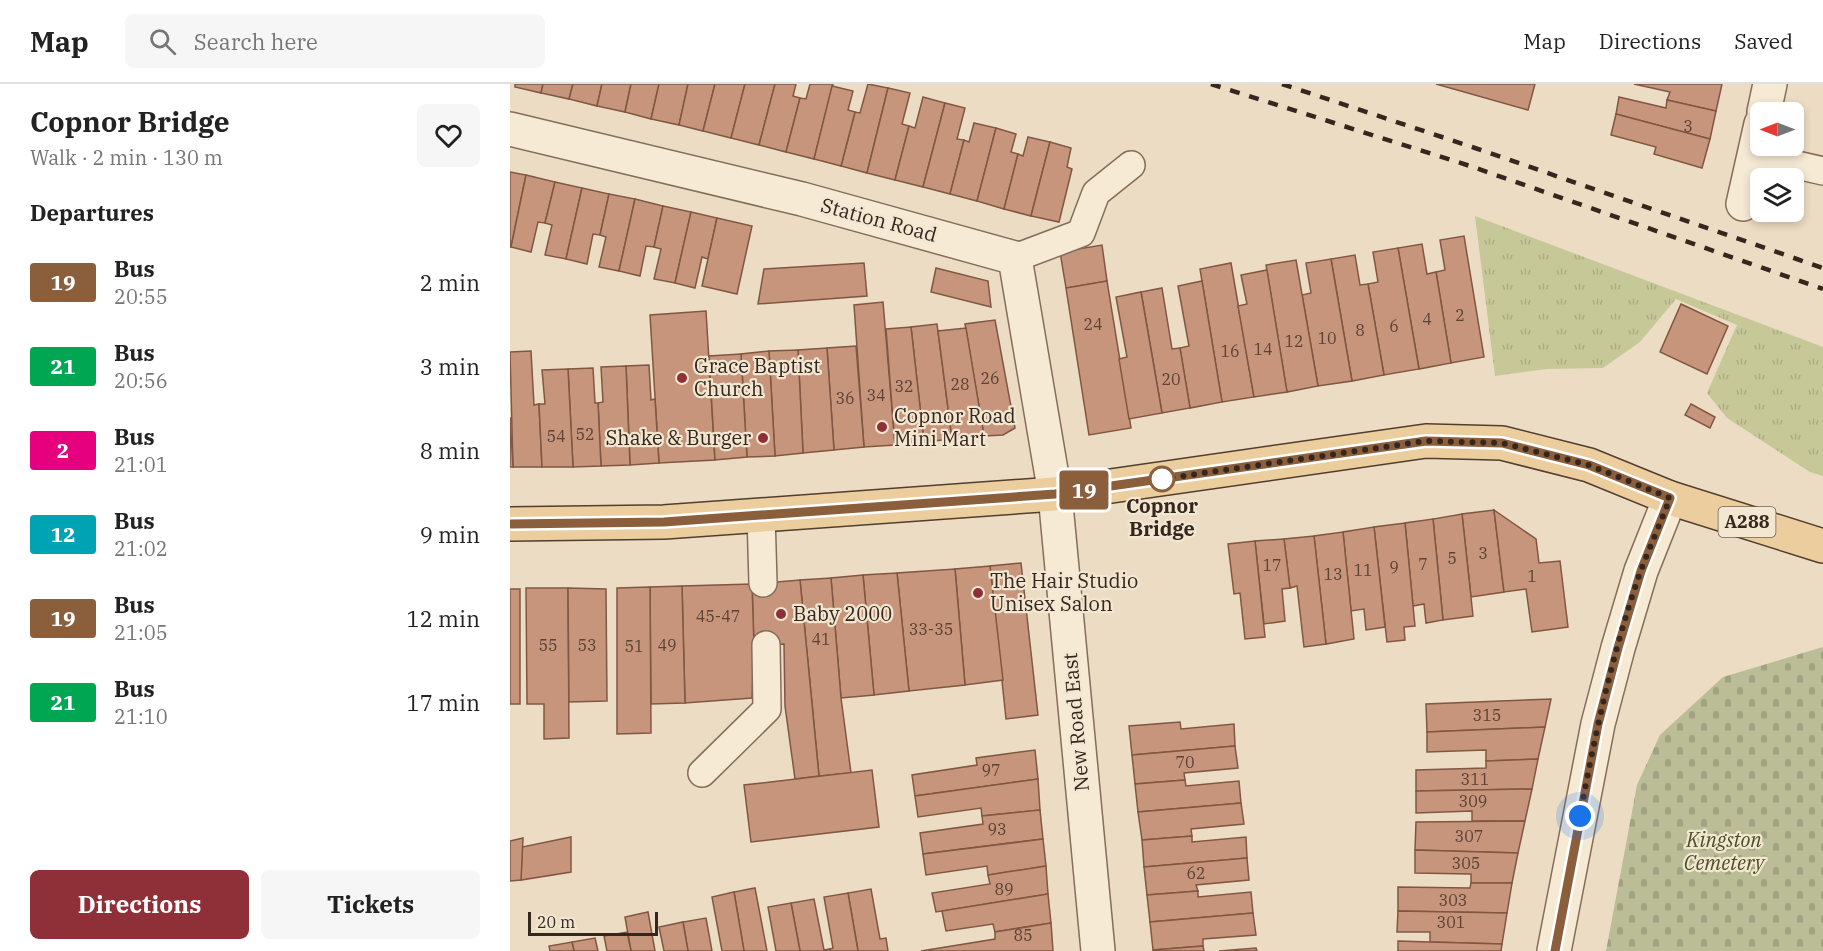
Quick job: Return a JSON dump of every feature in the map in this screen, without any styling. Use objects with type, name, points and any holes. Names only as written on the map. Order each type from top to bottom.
[{"type":"main road","name":"A288","points":[[510,524],[664,522],[1055,494],[1426,441],[1502,443],[1589,465],[1670,498],[1823,546]]},
{"type":"street","points":[[1766,102],[1770,84]]},
{"type":"street","name":"Station Road","points":[[510,129],[802,199],[1015,258]]},
{"type":"street","points":[[1743,204],[1754,156]]},
{"type":"street","points":[[1015,258],[1055,494]]},
{"type":"street","name":"New Road East","points":[[1055,494],[1098,951]]},
{"type":"street","points":[[1554,951],[1598,724],[1641,571],[1670,498]]},
{"type":"lane","points":[[1758,156],[1823,171]]},
{"type":"lane","points":[[1015,258],[1081,233],[1096,193],[1131,165]]},
{"type":"lane","points":[[761,515],[763,583]]},
{"type":"lane","points":[[702,773],[767,709],[766,645]]},
{"type":"green space","points":[[1475,216],[1823,347],[1823,476],[1810,472],[1727,418],[1707,393],[1737,325],[1676,299],[1640,342],[1603,368],[1547,369],[1495,376]]},
{"type":"green space","name":"Kingston Cemetery","points":[[1823,647],[1823,951],[1606,951],[1637,785],[1660,735],[1723,677]]},
{"type":"building","points":[[515,84],[543,84],[541,93],[515,87]]},
{"type":"building","points":[[543,84],[573,84],[569,99],[541,93]]},
{"type":"building","points":[[573,84],[602,84],[597,106],[569,99]]},
{"type":"building","points":[[602,84],[631,84],[625,112],[597,106]]},
{"type":"building","points":[[631,84],[659,84],[651,119],[625,112]]},
{"type":"building","points":[[659,84],[688,84],[679,125],[651,119]]},
{"type":"building","points":[[688,84],[715,84],[703,131],[679,125]]},
{"type":"building","points":[[715,84],[745,84],[731,138],[703,131]]},
{"type":"building","points":[[745,84],[775,84],[759,145],[731,138]]},
{"type":"building","points":[[775,84],[796,84],[793,96],[800,98],[786,152],[759,145]]},
{"type":"building","points":[[810,84],[833,84],[814,159],[786,152],[800,98],[806,99]]},
{"type":"building","points":[[868,84],[888,88],[867,173],[841,166],[855,112],[860,113]]},
{"type":"building","points":[[1436,84],[1535,84],[1528,110]]},
{"type":"building","points":[[1634,84],[1722,84],[1716,111],[1667,100],[1670,92]]},
{"type":"building","points":[[832,86],[853,91],[848,110],[855,112],[841,166],[814,159]]},
{"type":"building","points":[[888,88],[910,93],[902,124],[909,126],[895,180],[867,173]]},
{"type":"building","points":[[923,97],[945,103],[923,187],[895,180],[909,126],[915,128]]},
{"type":"building","points":[[1619,97],[1666,108],[1667,100],[1716,111],[1710,139],[1616,114]]},
{"type":"building","points":[[945,103],[965,108],[957,139],[964,140],[950,194],[923,187]]},
{"type":"building","points":[[1616,114],[1710,139],[1702,168],[1654,154],[1656,147],[1611,135]]},
{"type":"building","points":[[974,123],[996,128],[977,201],[950,194],[964,140],[969,142]]},
{"type":"building","points":[[996,128],[1016,134],[1011,152],[1018,154],[1004,209],[977,201]]},
{"type":"building","points":[[1028,137],[1050,142],[1031,216],[1004,209],[1018,154],[1023,156]]},
{"type":"building","points":[[1050,142],[1071,148],[1067,167],[1072,169],[1059,222],[1031,216]]},
{"type":"building","points":[[510,172],[526,175],[511,247],[510,247]]},
{"type":"building","points":[[526,175],[555,182],[545,223],[538,222],[531,252],[511,247]]},
{"type":"building","points":[[555,182],[582,188],[566,259],[545,255],[552,225],[545,223]]},
{"type":"building","points":[[582,188],[609,194],[600,235],[593,234],[587,264],[566,259]]},
{"type":"building","points":[[609,194],[635,199],[619,271],[599,267],[606,237],[600,235]]},
{"type":"building","points":[[635,199],[663,206],[654,247],[646,246],[640,276],[619,271]]},
{"type":"building","points":[[663,206],[691,212],[675,283],[654,279],[661,249],[654,247]]},
{"type":"building","points":[[691,212],[717,218],[708,259],[702,257],[695,288],[675,283]]},
{"type":"building","points":[[717,218],[752,226],[737,294],[702,286]]},
{"type":"building","points":[[1464,236],[1484,357],[1451,363],[1436,272],[1445,270],[1440,240]]},
{"type":"building","points":[[1422,244],[1427,274],[1436,272],[1451,363],[1419,369],[1398,248]]},
{"type":"building","points":[[1102,245],[1107,281],[1066,288],[1060,252]]},
{"type":"building","points":[[1398,248],[1419,369],[1384,375],[1368,284],[1378,282],[1373,252]]},
{"type":"building","points":[[1355,255],[1360,285],[1368,284],[1384,375],[1352,381],[1331,259]]},
{"type":"building","points":[[1331,259],[1352,381],[1318,386],[1302,295],[1311,293],[1306,263]]},
{"type":"building","points":[[1296,260],[1318,386],[1287,392],[1266,265]]},
{"type":"building","points":[[864,263],[867,296],[758,304],[764,269]]},
{"type":"building","points":[[1231,263],[1254,397],[1222,402],[1200,269]]},
{"type":"building","points":[[936,268],[988,281],[991,307],[931,292]]},
{"type":"building","points":[[1267,270],[1287,392],[1254,397],[1238,306],[1247,304],[1241,275]]},
{"type":"building","points":[[1107,281],[1131,428],[1089,435],[1066,288]]},
{"type":"building","points":[[1202,281],[1222,402],[1190,408],[1180,348],[1189,346],[1178,286]]},
{"type":"building","points":[[1162,288],[1172,349],[1180,348],[1190,408],[1162,413],[1141,292]]},
{"type":"building","points":[[1141,292],[1162,413],[1129,419],[1119,359],[1127,357],[1116,297]]},
{"type":"building","points":[[883,302],[895,445],[864,447],[854,305]]},
{"type":"building","points":[[1681,304],[1728,326],[1707,374],[1660,352]]},
{"type":"building","name":"Grace Baptist Church","points":[[706,311],[715,460],[659,463],[650,315]]},
{"type":"building","points":[[995,320],[1015,428],[1003,435],[984,436],[965,324]]},
{"type":"building","points":[[937,324],[952,439],[924,442],[911,327]]},
{"type":"building","points":[[911,327],[924,442],[895,445],[886,329]]},
{"type":"building","points":[[966,328],[984,436],[952,439],[938,331]]},
{"type":"building","points":[[856,346],[864,447],[834,450],[827,348]]},
{"type":"building","points":[[827,348],[834,450],[803,453],[798,350]]},
{"type":"building","points":[[798,350],[803,453],[775,456],[769,351]]},
{"type":"building","points":[[531,351],[534,405],[539,404],[542,467],[513,467],[510,352]]},
{"type":"building","points":[[769,351],[775,456],[747,457],[741,354]]},
{"type":"building","points":[[741,354],[747,457],[715,460],[709,356]]},
{"type":"building","points":[[649,365],[651,400],[655,399],[659,463],[630,465],[626,366]]},
{"type":"building","points":[[626,366],[630,465],[601,466],[598,403],[603,402],[601,367]]},
{"type":"building","points":[[593,368],[595,403],[598,403],[601,466],[573,467],[568,369]]},
{"type":"building","points":[[568,369],[573,467],[542,467],[539,404],[545,404],[542,370]]},
{"type":"building","points":[[1691,404],[1715,417],[1710,428],[1685,415]]},
{"type":"building","points":[[510,417],[513,467],[510,467]]},
{"type":"building","points":[[1494,510],[1504,592],[1471,597],[1462,514]]},
{"type":"building","points":[[1494,510],[1536,539],[1539,563],[1560,561],[1568,627],[1532,632],[1526,589],[1504,592]]},
{"type":"building","points":[[1462,514],[1473,616],[1443,620],[1433,519]]},
{"type":"building","points":[[1433,519],[1443,620],[1426,623],[1424,604],[1413,606],[1405,523]]},
{"type":"building","points":[[1405,523],[1415,626],[1404,627],[1405,640],[1387,642],[1374,527]]},
{"type":"building","points":[[1374,527],[1385,627],[1366,630],[1364,609],[1351,611],[1343,532]]},
{"type":"building","points":[[1343,532],[1354,639],[1326,644],[1314,536]]},
{"type":"building","points":[[1314,536],[1326,644],[1304,647],[1297,586],[1290,588],[1284,539]]},
{"type":"building","points":[[1284,539],[1290,588],[1282,589],[1285,621],[1264,624],[1255,541]]},
{"type":"building","points":[[1255,541],[1265,637],[1245,639],[1240,593],[1234,594],[1228,544]]},
{"type":"building","points":[[1021,563],[1038,715],[1006,719],[990,566]]},
{"type":"building","points":[[990,566],[1003,680],[965,685],[955,569]]},
{"type":"building","points":[[955,569],[965,685],[909,691],[897,573]]},
{"type":"building","points":[[897,573],[909,691],[874,695],[863,575]]},
{"type":"building","points":[[863,575],[874,695],[841,698],[831,578]]},
{"type":"building","points":[[831,578],[841,698],[851,773],[819,776],[800,580]]},
{"type":"building","points":[[800,580],[819,776],[795,779],[785,706],[784,644],[754,646],[752,584]]},
{"type":"building","points":[[752,584],[754,646],[752,698],[685,703],[682,586]]},
{"type":"building","points":[[682,586],[685,703],[651,704],[650,587]]},
{"type":"building","points":[[650,587],[651,733],[617,734],[617,588]]},
{"type":"building","points":[[526,588],[568,588],[569,738],[544,739],[544,704],[527,704]]},
{"type":"building","points":[[568,588],[606,589],[607,701],[569,702]]},
{"type":"building","points":[[510,589],[520,589],[520,704],[510,704]]},
{"type":"building","points":[[1551,699],[1545,727],[1427,732],[1426,704]]},
{"type":"building","points":[[1180,722],[1181,729],[1234,724],[1235,746],[1132,755],[1129,726]]},
{"type":"building","points":[[1545,727],[1538,759],[1486,761],[1486,750],[1427,752],[1427,732]]},
{"type":"building","points":[[1235,746],[1238,768],[1184,773],[1185,780],[1135,784],[1132,755]]},
{"type":"building","points":[[1035,750],[1038,779],[915,796],[912,775],[977,765],[976,758]]},
{"type":"building","points":[[1538,759],[1532,789],[1416,791],[1416,770],[1486,768],[1486,761]]},
{"type":"building","points":[[872,770],[879,827],[751,842],[744,785]]},
{"type":"building","points":[[1038,779],[1040,810],[982,816],[981,808],[918,817],[915,796]]},
{"type":"building","points":[[1185,780],[1186,786],[1239,781],[1241,803],[1138,812],[1135,784]]},
{"type":"building","points":[[1532,789],[1525,821],[1472,821],[1472,811],[1416,813],[1416,791]]},
{"type":"building","points":[[1241,803],[1244,824],[1191,829],[1192,836],[1142,840],[1138,812]]},
{"type":"building","points":[[1040,810],[1043,839],[923,854],[920,833],[983,824],[982,816]]},
{"type":"building","points":[[1525,821],[1518,853],[1415,850],[1416,822]]},
{"type":"building","points":[[1192,836],[1192,842],[1246,837],[1247,858],[1144,867],[1142,840]]},
{"type":"building","points":[[571,837],[571,872],[521,880],[522,847]]},
{"type":"building","points":[[523,838],[521,880],[510,881],[510,841]]},
{"type":"building","points":[[1043,839],[1046,866],[988,875],[987,866],[926,875],[923,854]]},
{"type":"building","points":[[1415,850],[1518,853],[1512,883],[1471,883],[1471,874],[1415,873]]},
{"type":"building","points":[[1247,858],[1249,880],[1196,885],[1198,891],[1147,895],[1144,867]]},
{"type":"building","points":[[1046,866],[1048,894],[936,912],[932,893],[990,884],[988,875]]},
{"type":"building","points":[[1471,883],[1512,883],[1507,913],[1398,911],[1398,887],[1470,888]]},
{"type":"building","points":[[755,888],[767,951],[744,951],[734,892]]},
{"type":"building","points":[[871,889],[880,939],[886,938],[888,951],[858,951],[848,893]]},
{"type":"building","points":[[1198,891],[1198,897],[1251,892],[1253,913],[1150,922],[1147,895]]},
{"type":"building","points":[[734,892],[744,951],[722,951],[712,897]]},
{"type":"building","points":[[848,893],[858,951],[830,951],[833,948],[824,897]]},
{"type":"building","points":[[1048,894],[1051,923],[995,932],[993,924],[946,931],[942,911]]},
{"type":"building","points":[[814,899],[824,950],[830,949],[830,951],[800,951],[791,903]]},
{"type":"building","points":[[791,903],[800,951],[776,951],[768,907]]},
{"type":"building","points":[[1398,911],[1507,913],[1502,944],[1430,942],[1430,932],[1397,932]]},
{"type":"building","points":[[648,912],[655,951],[631,951],[625,917]]},
{"type":"building","points":[[1253,913],[1256,935],[1203,939],[1203,946],[1153,950],[1150,922]]},
{"type":"building","points":[[706,918],[712,951],[688,951],[683,922]]},
{"type":"building","points":[[683,922],[688,951],[664,951],[659,927]]},
{"type":"building","points":[[1051,923],[1053,951],[921,951],[995,939],[995,932]]},
{"type":"building","points":[[627,932],[631,951],[607,951],[604,936]]},
{"type":"building","points":[[595,938],[598,951],[574,951],[572,942]]},
{"type":"building","points":[[1398,941],[1502,944],[1501,951],[1398,951]]},
{"type":"building","points":[[572,942],[574,951],[550,951],[549,946]]},
{"type":"building","points":[[1203,946],[1204,951],[1153,951],[1153,950]]},
{"type":"building","points":[[1256,948],[1257,951],[1219,951]]},
{"type":"railway","points":[[1211,84],[1470,166],[1823,289]]},
{"type":"railway","points":[[1282,84],[1823,268]]},
{"type":"bus line","name":"19","points":[[510,524],[664,522],[1055,494],[1426,441],[1502,443],[1589,465],[1670,498],[1641,571],[1598,724],[1555,951]]},
{"type":"place","name":"Grace Baptist Church","points":[[682,378]]},
{"type":"place","name":"Copnor Road Mini Mart","points":[[882,427]]},
{"type":"place","name":"Shake & Burger","points":[[763,438]]},
{"type":"place","name":"Copnor Bridge","points":[[1162,479]]},
{"type":"place","name":"The Hair Studio Unisex Salon","points":[[978,593]]},
{"type":"place","name":"Baby 2000","points":[[781,614]]},
{"type":"route","points":[[1162,479],[1426,441],[1502,443],[1589,465],[1670,498],[1641,571],[1618,648],[1598,724],[1580,816]]}]
